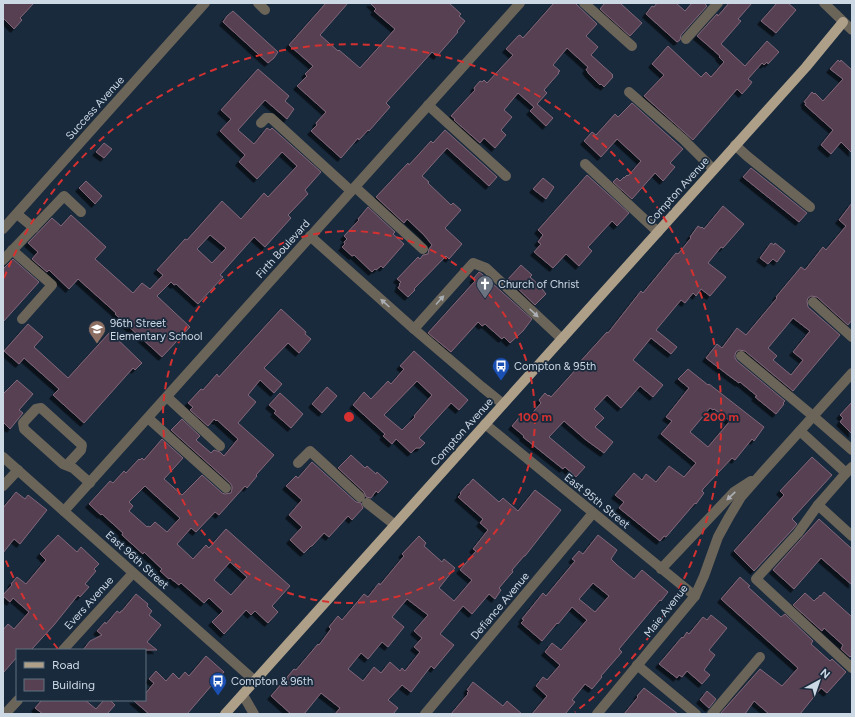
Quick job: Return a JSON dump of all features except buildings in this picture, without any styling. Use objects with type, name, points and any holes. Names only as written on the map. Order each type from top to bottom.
[{"type":"main road","name":"Compton Avenue","points":[[226,714],[658,232],[806,66],[843,22]]},
{"type":"street","name":"Success Avenue","points":[[3,229],[205,3]]},
{"type":"street","name":"Firth Boulevard","points":[[64,511],[520,3]]},
{"type":"street","points":[[584,3],[632,46]]},
{"type":"street","points":[[686,40],[718,3]]},
{"type":"street","points":[[824,3],[852,30]]},
{"type":"street","points":[[629,92],[683,139],[713,170]]},
{"type":"street","points":[[428,105],[506,176]]},
{"type":"street","points":[[261,123],[266,118],[271,118],[353,189],[365,196],[423,249]]},
{"type":"street","points":[[735,145],[810,207]]},
{"type":"street","points":[[585,164],[658,232]]},
{"type":"street","points":[[3,260],[64,196],[81,212]]},
{"type":"street","points":[[17,214],[34,228]]},
{"type":"street","points":[[310,236],[414,329],[503,404]]},
{"type":"street","points":[[12,250],[52,285],[22,319]]},
{"type":"street","points":[[414,329],[473,263],[486,268],[562,338]]},
{"type":"street","points":[[813,302],[852,337]]},
{"type":"street","points":[[740,356],[852,450]]},
{"type":"street","name":"Maie Avenue","points":[[597,714],[695,596],[718,537],[728,517],[741,497],[852,374]]},
{"type":"street","points":[[167,397],[220,446]]},
{"type":"street","points":[[67,466],[81,450],[82,445],[41,408],[36,409],[22,423],[24,429],[63,464],[67,466],[73,468],[90,483]]},
{"type":"street","points":[[148,418],[226,488]]},
{"type":"street","name":"East 95th Street","points":[[485,424],[695,596]]},
{"type":"street","points":[[800,431],[849,470],[818,505],[798,533],[756,579],[852,668]]},
{"type":"street","points":[[298,463],[310,451],[363,500],[395,525]]},
{"type":"street","name":"East 96th Street","points":[[3,457],[255,681]]},
{"type":"street","points":[[3,486],[18,470]]},
{"type":"street","name":"Maie Avenue","points":[[661,568],[734,492],[762,473]]},
{"type":"street","points":[[818,505],[852,536]]},
{"type":"street","name":"Defiance Avenue","points":[[425,714],[593,513]]},
{"type":"street","name":"Evers Avenue","points":[[64,649],[133,573]]},
{"type":"street","points":[[712,714],[760,657]]},
{"type":"street","points":[[637,665],[696,714]]},
{"type":"street","points":[[243,695],[254,714]]},
{"type":"street","points":[[5,714],[17,701]]},
{"type":"place","name":"Church of Christ","points":[[485,299]]},
{"type":"place","name":"96th Street Elementary School","points":[[97,344]]},
{"type":"place","name":"Compton & 95th","points":[[501,381]]},
{"type":"place","name":"Compton & 96th","points":[[218,696]]}]
